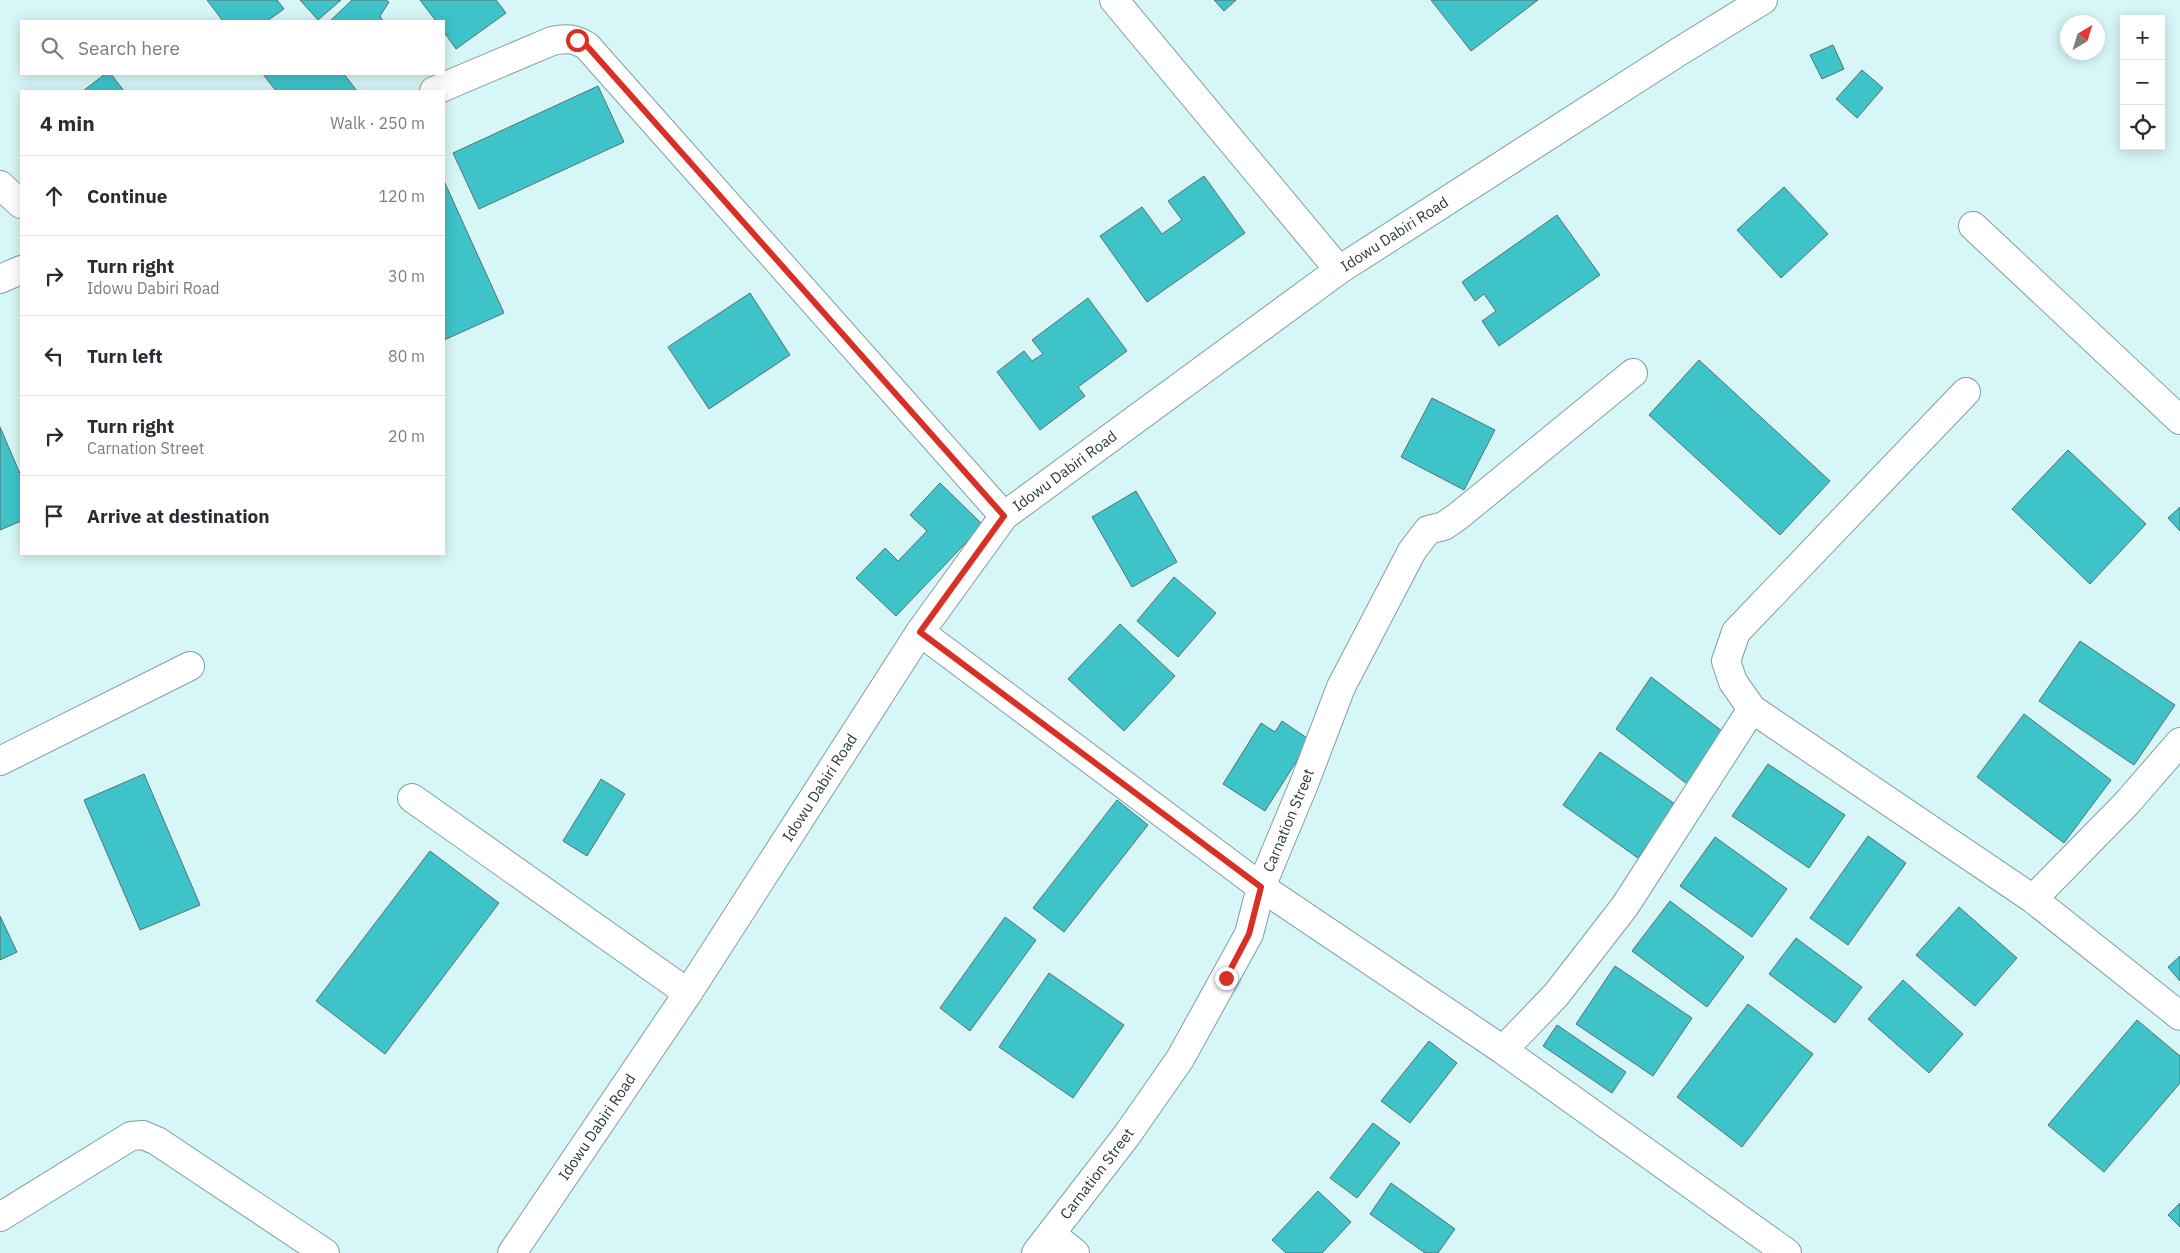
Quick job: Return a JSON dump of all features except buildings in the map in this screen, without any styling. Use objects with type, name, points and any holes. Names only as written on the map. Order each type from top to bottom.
[{"type":"street","points":[[1114,0],[1339,270]]},
{"type":"street","name":"Idowu Dabiri Road","points":[[512,1253],[688,993],[920,632],[1004,516],[1339,270],[1671,56],[1763,0]]},
{"type":"street","points":[[436,90],[552,41],[567,38],[577,40],[587,46],[1004,516]]},
{"type":"street","points":[[0,185],[20,203]]},
{"type":"street","points":[[1973,226],[2180,420]]},
{"type":"street","points":[[0,279],[20,270]]},
{"type":"street","name":"Carnation Street","points":[[1044,1244],[1127,1135],[1180,1058],[1249,934],[1261,887],[1304,784],[1341,687],[1412,551],[1428,530],[1444,526],[1457,518],[1633,373]]},
{"type":"street","points":[[1966,392],[1736,632],[1726,661],[1733,682],[1752,709],[2033,899],[2180,1016]]},
{"type":"street","points":[[920,632],[1261,887],[1503,1050],[1787,1253]]},
{"type":"street","points":[[0,762],[190,666]]},
{"type":"street","points":[[1503,1050],[1556,995],[1625,906],[1752,709]]},
{"type":"street","points":[[2033,899],[2128,803],[2180,742]]},
{"type":"street","points":[[412,798],[688,993]]},
{"type":"street","points":[[0,1217],[130,1136],[143,1135],[157,1141],[325,1253]]},
{"type":"street","points":[[1044,1244],[1075,1253]]},
{"type":"route","points":[[577,40],[587,46],[1004,516],[920,632],[1261,887],[1249,934],[1226,978]]}]
